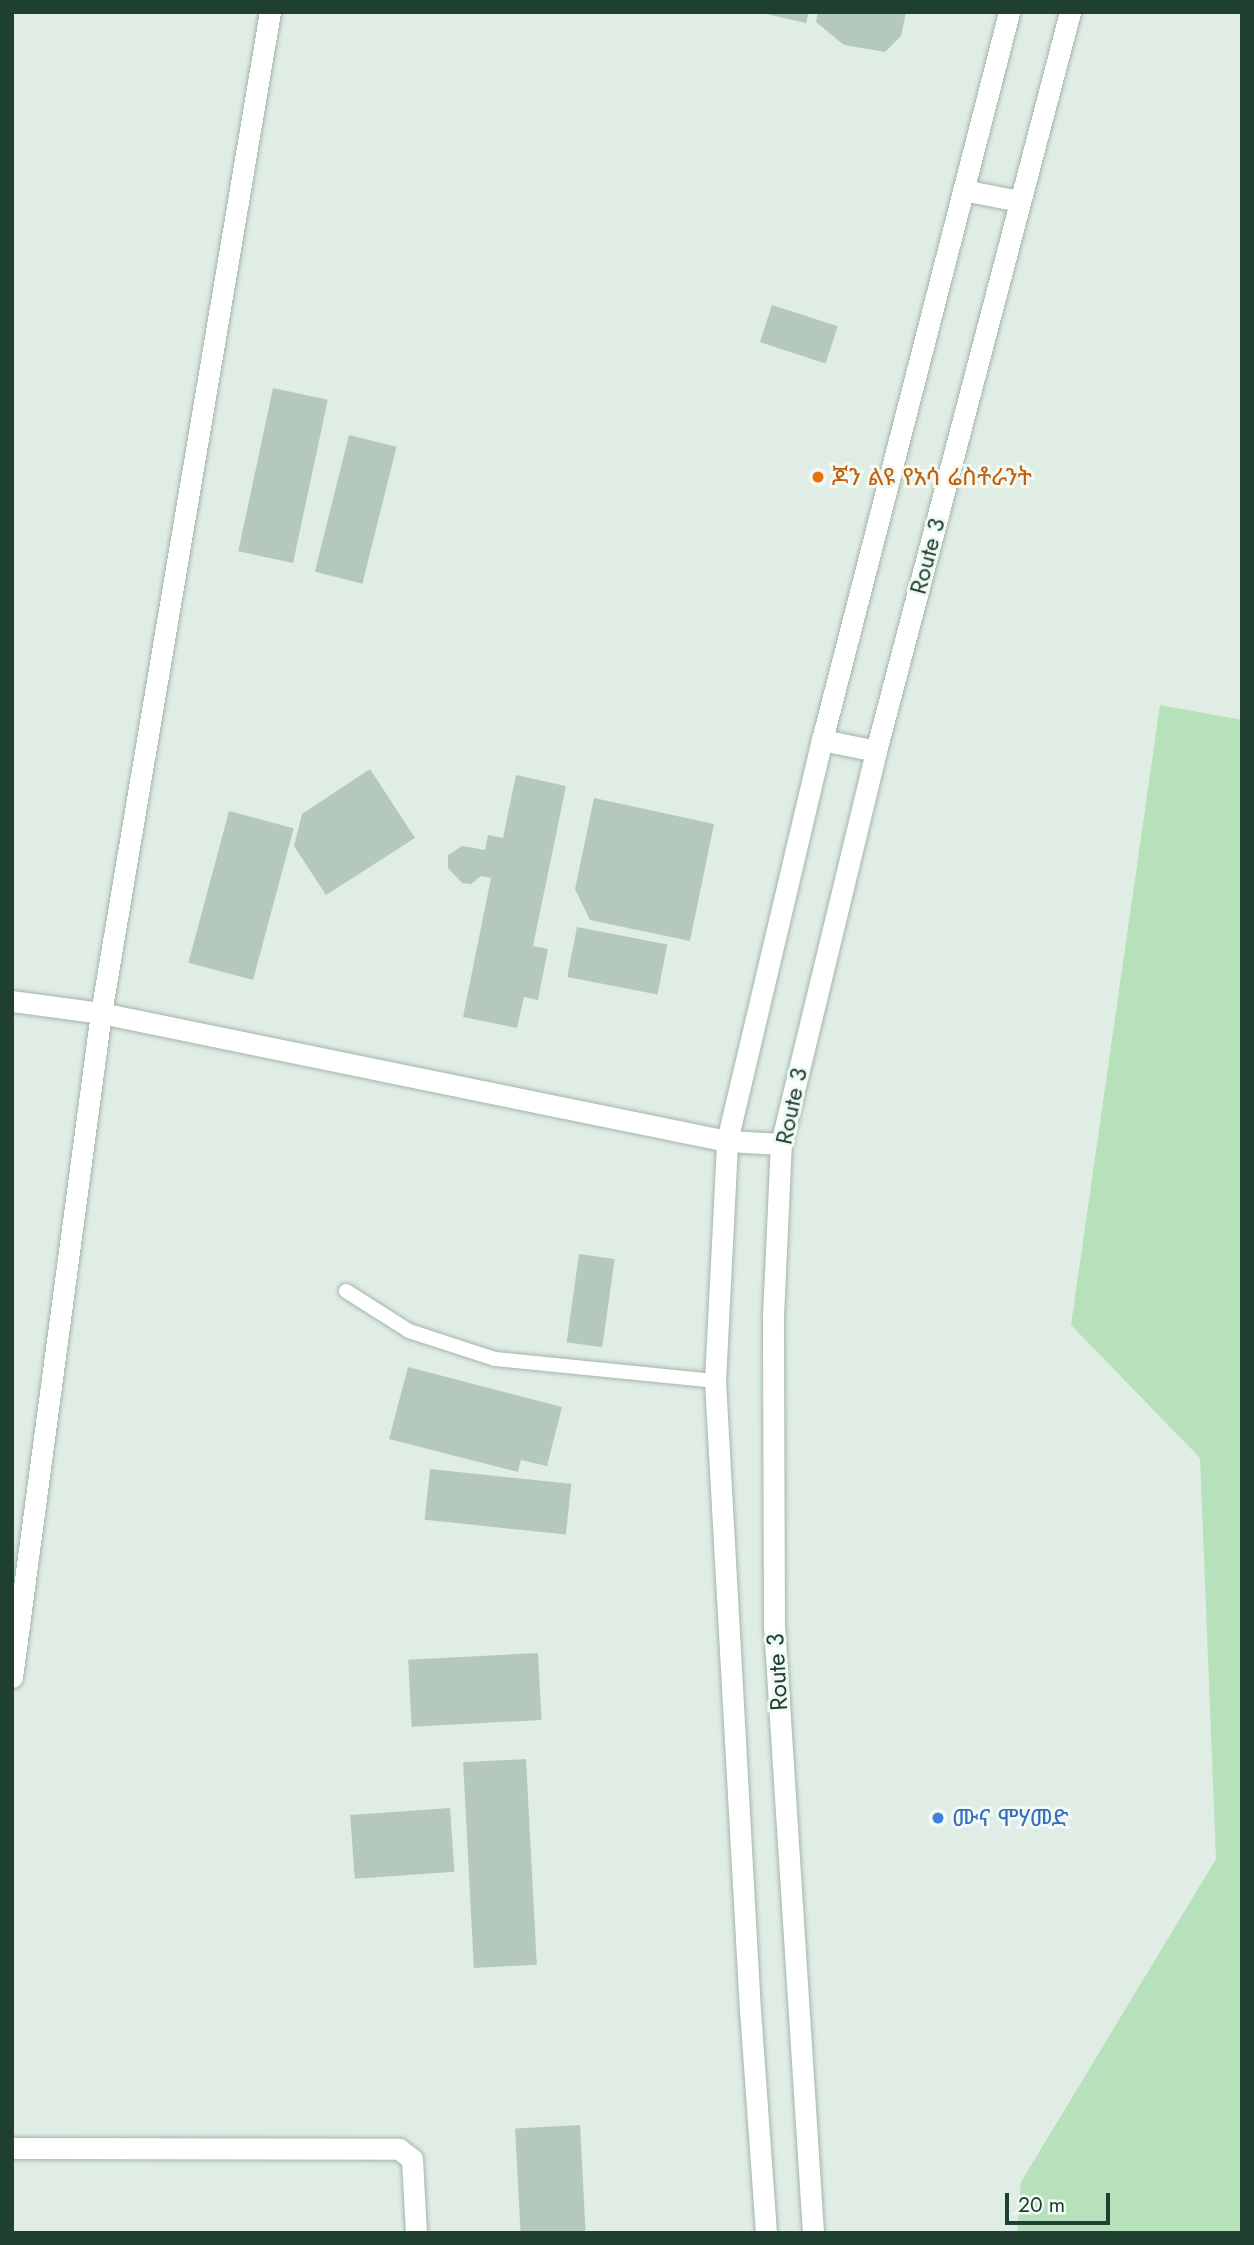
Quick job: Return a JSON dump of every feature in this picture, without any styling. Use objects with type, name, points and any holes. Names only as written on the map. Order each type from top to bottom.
[{"type":"main road","points":[[12,1677],[101,1013],[270,12]]},
{"type":"main road","points":[[766,2233],[749,1997],[715,1381],[727,1141],[822,740],[1009,12]]},
{"type":"main road","name":"Route 3","points":[[813,2233],[774,1625],[773,1317],[780,1144],[876,751],[1070,12]]},
{"type":"main road","points":[[963,190],[1019,201]]},
{"type":"main road","points":[[822,740],[876,751]]},
{"type":"main road","points":[[12,1000],[101,1013],[727,1141],[780,1144]]},
{"type":"main road","points":[[12,2148],[399,2149],[412,2159],[416,2233]]},
{"type":"lane","points":[[346,1291],[409,1331],[495,1359],[715,1381]]},
{"type":"green space","points":[[1160,705],[1242,720],[1242,2233],[1017,2233],[1021,2182],[1216,1859],[1200,1458],[1071,1325]]},
{"type":"building","points":[[757,12],[809,12],[806,23]]},
{"type":"building","points":[[818,12],[906,12],[901,36],[885,52],[844,45],[816,22]]},
{"type":"building","points":[[772,305],[838,326],[826,363],[760,342]]},
{"type":"building","points":[[273,388],[328,400],[293,563],[238,551]]},
{"type":"building","points":[[349,435],[397,447],[362,584],[315,572]]},
{"type":"building","points":[[370,769],[415,838],[326,895],[294,846],[302,814]]},
{"type":"building","points":[[516,775],[566,786],[533,946],[548,949],[538,1000],[524,997],[517,1028],[463,1017],[491,878],[481,876],[471,884],[462,883],[448,868],[448,855],[462,846],[485,850],[488,835],[503,838]]},
{"type":"building","points":[[594,798],[714,824],[690,941],[590,920],[575,889]]},
{"type":"building","points":[[229,811],[294,828],[253,980],[188,963]]},
{"type":"building","points":[[577,927],[667,945],[658,995],[567,977]]},
{"type":"building","points":[[579,1254],[615,1259],[602,1347],[567,1342]]},
{"type":"building","points":[[408,1367],[562,1407],[547,1466],[521,1460],[518,1472],[389,1439]]},
{"type":"building","points":[[430,1469],[571,1484],[566,1535],[425,1520]]},
{"type":"building","points":[[538,1653],[542,1720],[412,1727],[408,1660]]},
{"type":"building","points":[[526,1759],[537,1965],[474,1968],[463,1762]]},
{"type":"building","points":[[450,1808],[454,1872],[355,1879],[350,1815]]},
{"type":"building","points":[[580,2125],[586,2233],[521,2233],[515,2128]]},
{"type":"place","name":"ጆን ልዩ የአሳ ሬስቶራንት","points":[[818,477]]},
{"type":"place","name":"ሙና ሞሃመድ","points":[[938,1818]]}]
